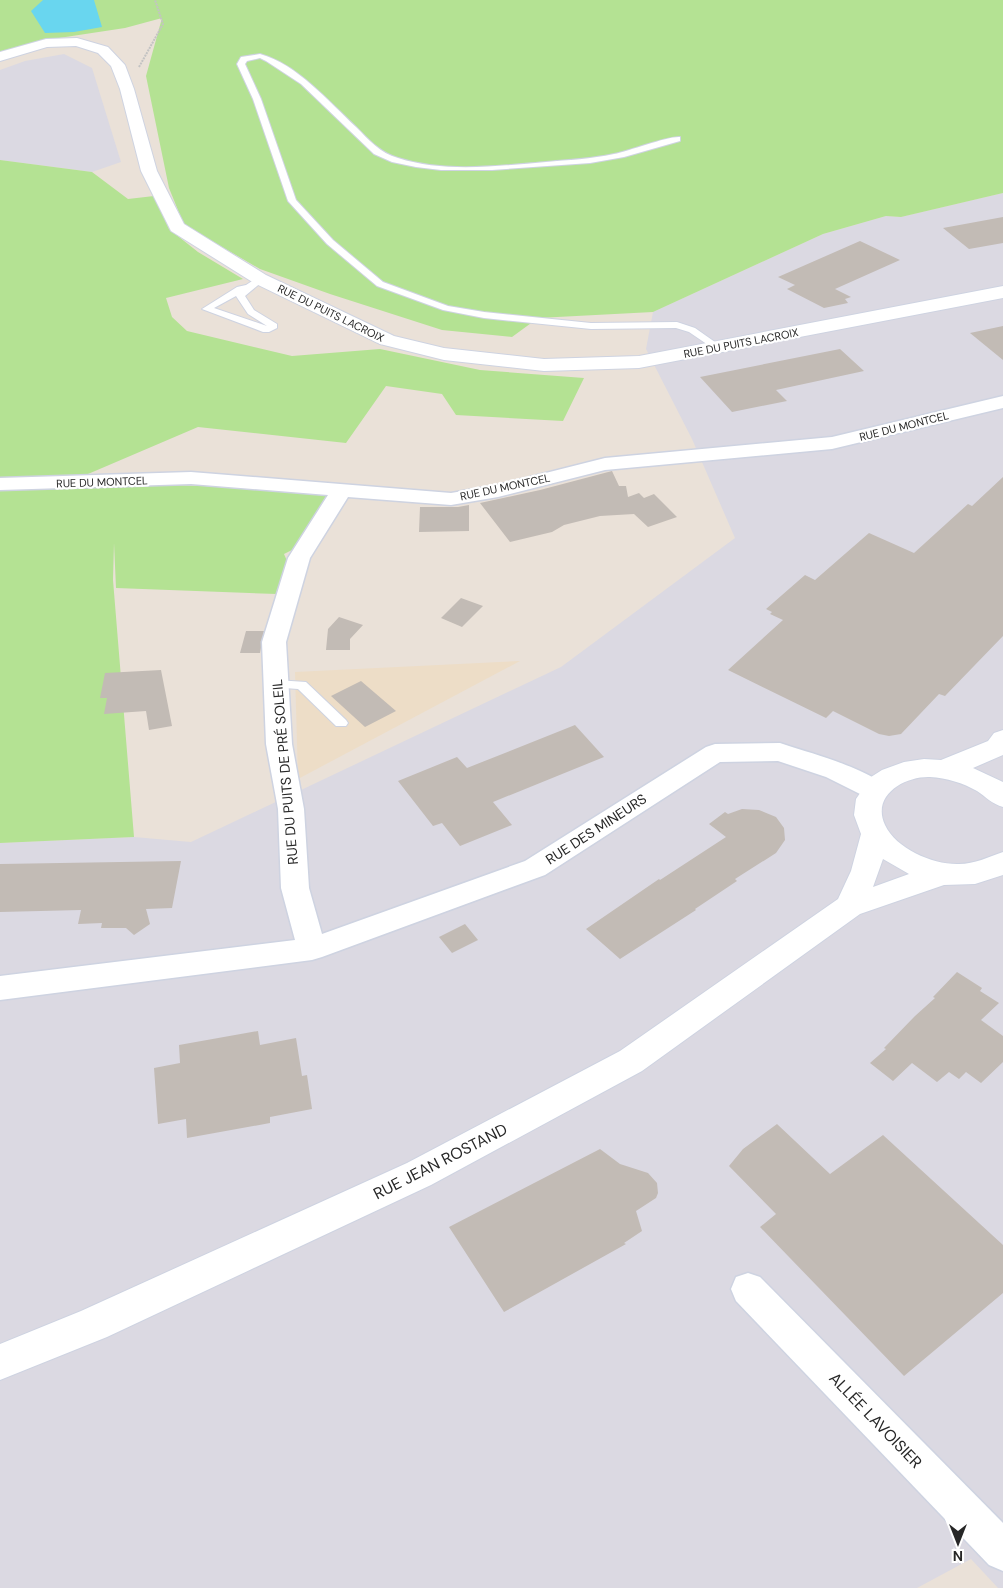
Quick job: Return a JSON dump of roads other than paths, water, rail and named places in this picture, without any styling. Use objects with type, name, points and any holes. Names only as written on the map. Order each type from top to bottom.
[{"type":"street","name":"RUE DU PUITS LACROIX","points":[[0,57],[46,43],[77,42],[103,50],[118,65],[127,89],[149,171],[177,228],[253,283],[387,340],[444,354],[544,365],[639,362],[1003,292]]},
{"type":"street","name":"RUE DU MONTCEL","points":[[0,484],[191,478],[451,498],[498,491],[605,464],[832,443],[1003,402]]},
{"type":"street","name":"RUE DU PUITS DE PRÉ SOLEIL","points":[[312,950],[295,888],[291,809],[279,744],[274,642],[299,558],[343,489]]},
{"type":"street","points":[[944,769],[1000,743],[998,775],[1003,788]]},
{"type":"street","name":"RUE DES MINEURS","points":[[0,988],[312,950],[534,868],[715,753],[780,752],[834,771],[875,790]]},
{"type":"street","points":[[1003,797],[981,781],[963,773],[944,769],[923,768],[903,771],[887,779],[875,790],[868,804],[868,819],[875,835],[886,848],[902,860],[921,869],[942,874],[966,875],[988,871],[1003,864]]},
{"type":"street","points":[[850,906],[865,871],[875,835]]},
{"type":"street","name":"RUE JEAN ROSTAND","points":[[0,1362],[94,1324],[445,1161],[631,1061],[850,906],[942,874]]},
{"type":"street","name":"ALLÉE LAVOISIER","points":[[748,1289],[1003,1551]]},
{"type":"lane","points":[[677,139],[606,159],[512,166],[438,168],[412,164],[388,159],[377,152],[304,82],[269,59],[251,56],[244,59],[241,64],[257,99],[292,201],[330,242],[380,284],[446,308],[484,315],[591,326],[677,325],[692,330],[717,347]]},
{"type":"lane","points":[[253,283],[240,296],[251,312],[274,326],[266,330],[207,309],[240,289],[253,283]]},
{"type":"lane","points":[[276,684],[301,685],[341,723]]},
{"type":"water","points":[[43,0],[94,0],[102,27],[74,32],[45,33],[31,11]]}]
